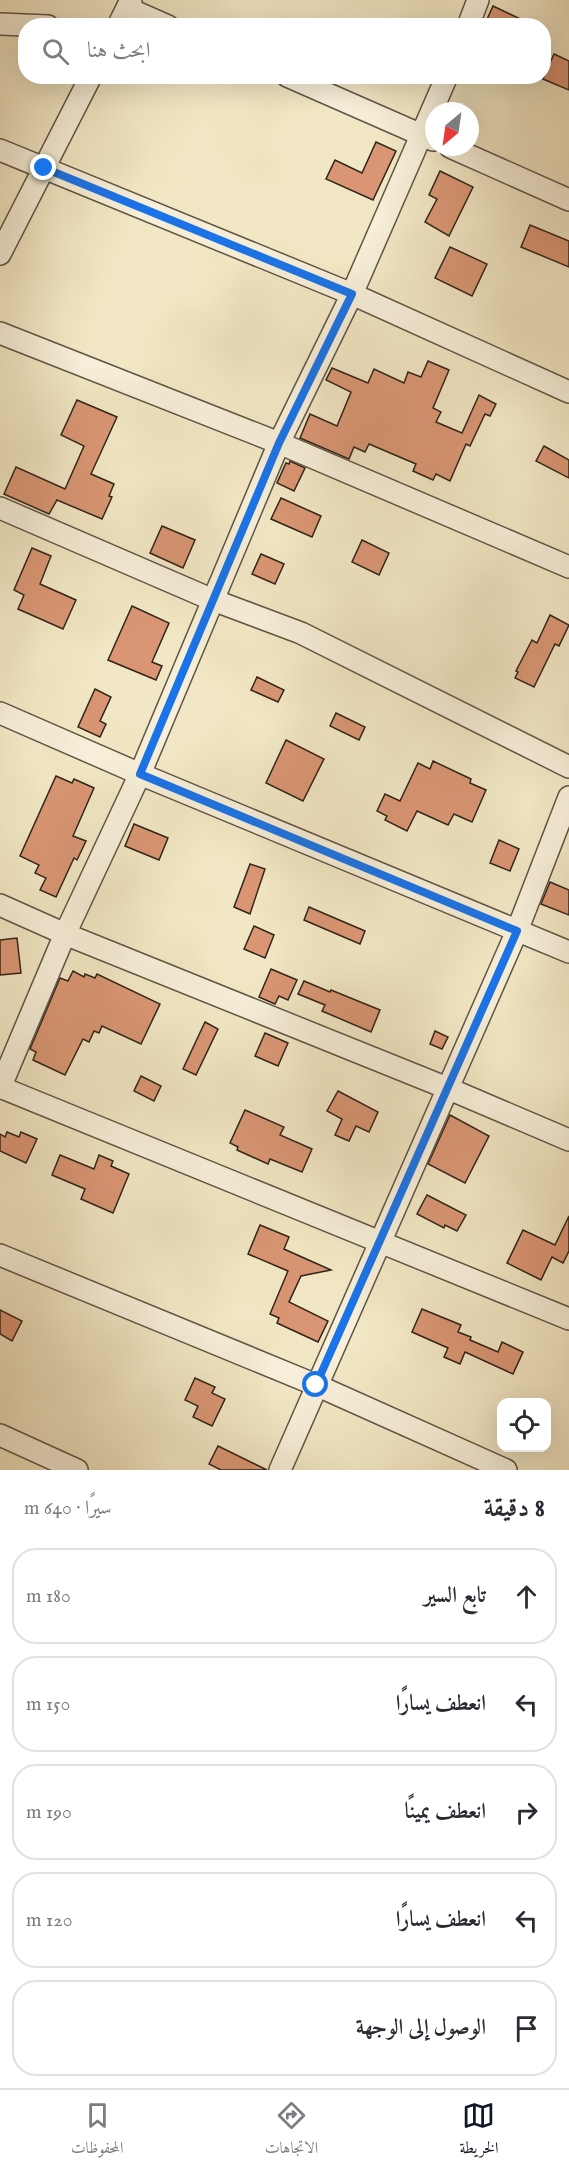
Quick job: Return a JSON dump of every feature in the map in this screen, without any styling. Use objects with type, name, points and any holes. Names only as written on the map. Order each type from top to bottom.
[{"type":"street","points":[[471,18],[478,0]]},
{"type":"street","points":[[125,11],[145,18]]},
{"type":"street","points":[[0,24],[18,25]]},
{"type":"street","points":[[0,254],[87,84]]},
{"type":"street","points":[[305,84],[425,136]]},
{"type":"street","points":[[439,102],[445,84]]},
{"type":"street","points":[[425,143],[279,443],[140,774],[65,934],[0,1087],[569,1318]]},
{"type":"street","points":[[0,150],[352,294],[569,392]]},
{"type":"street","points":[[470,156],[569,200]]},
{"type":"street","points":[[0,333],[279,443],[569,567]]},
{"type":"street","points":[[0,508],[213,600],[301,633],[569,767]]},
{"type":"street","points":[[0,713],[140,774],[569,952]]},
{"type":"street","points":[[280,1470],[517,931],[569,797]]},
{"type":"street","points":[[0,905],[65,934],[447,1088],[569,1140]]},
{"type":"street","points":[[0,1255],[316,1385],[506,1470]]},
{"type":"street","points":[[0,1435],[77,1470]]},
{"type":"building","points":[[493,6],[518,18],[488,18]]},
{"type":"building","points":[[554,54],[569,61],[569,90],[551,82],[551,61]]},
{"type":"building","points":[[376,142],[396,151],[373,200],[326,179],[335,160],[362,173]]},
{"type":"building","points":[[440,171],[473,187],[449,236],[425,222],[437,199],[429,195]]},
{"type":"building","points":[[530,225],[569,241],[569,267],[521,247]]},
{"type":"building","points":[[450,247],[487,264],[472,296],[435,278]]},
{"type":"building","points":[[428,361],[449,370],[433,408],[441,412],[436,422],[462,433],[479,395],[496,404],[490,416],[485,414],[470,446],[466,444],[450,481],[436,474],[433,480],[413,471],[416,464],[369,444],[365,452],[354,447],[349,459],[300,438],[310,414],[337,426],[351,392],[326,380],[332,368],[368,383],[374,369],[404,383],[408,372],[421,377]]},
{"type":"building","points":[[77,400],[117,417],[91,474],[114,484],[109,496],[112,497],[102,519],[57,500],[49,514],[4,494],[16,467],[65,489],[84,446],[61,435]]},
{"type":"building","points":[[544,446],[569,460],[569,478],[536,461]]},
{"type":"building","points":[[290,461],[305,468],[294,491],[277,483],[286,463],[289,464]]},
{"type":"building","points":[[281,498],[321,516],[312,537],[271,519]]},
{"type":"building","points":[[162,526],[195,540],[183,568],[150,553]]},
{"type":"building","points":[[362,540],[389,553],[379,575],[352,562]]},
{"type":"building","points":[[32,548],[51,556],[40,584],[76,600],[63,629],[18,609],[24,595],[14,590]]},
{"type":"building","points":[[261,554],[284,564],[275,584],[252,574]]},
{"type":"building","points":[[132,606],[169,623],[152,662],[162,666],[156,680],[108,660]]},
{"type":"building","points":[[550,615],[569,625],[559,646],[555,644],[534,687],[515,678],[518,672],[516,671],[532,640],[537,643]]},
{"type":"building","points":[[257,677],[284,690],[278,702],[251,690]]},
{"type":"building","points":[[95,689],[111,697],[100,721],[106,724],[100,737],[78,727]]},
{"type":"building","points":[[336,713],[365,727],[359,740],[330,726]]},
{"type":"building","points":[[286,740],[324,759],[303,801],[266,783]]},
{"type":"building","points":[[433,761],[471,779],[470,783],[486,790],[472,822],[454,814],[448,825],[417,811],[407,831],[385,820],[387,816],[377,811],[385,794],[400,801],[418,763],[430,769]]},
{"type":"building","points":[[56,776],[72,783],[74,779],[94,788],[73,836],[86,841],[77,860],[74,858],[56,897],[40,890],[46,878],[35,873],[39,865],[20,856]]},
{"type":"building","points":[[134,824],[168,838],[159,860],[125,846]]},
{"type":"building","points":[[499,840],[519,849],[510,871],[490,863]]},
{"type":"building","points":[[250,864],[265,869],[250,914],[234,907]]},
{"type":"building","points":[[550,882],[569,890],[569,915],[541,904]]},
{"type":"building","points":[[309,907],[365,931],[360,944],[304,920]]},
{"type":"building","points":[[254,926],[274,935],[265,958],[244,949]]},
{"type":"building","points":[[17,938],[21,973],[0,975],[0,940]]},
{"type":"building","points":[[271,969],[297,980],[288,1000],[279,996],[275,1004],[259,997]]},
{"type":"building","points":[[73,971],[84,977],[85,974],[95,978],[97,974],[160,1004],[141,1044],[102,1026],[99,1033],[94,1031],[89,1042],[83,1039],[65,1075],[33,1060],[36,1052],[30,1049],[60,978],[68,981]]},
{"type":"building","points":[[304,981],[380,1010],[371,1032],[322,1011],[325,1005],[298,994]]},
{"type":"building","points":[[205,1022],[218,1029],[196,1075],[183,1069]]},
{"type":"building","points":[[435,1031],[448,1037],[442,1049],[430,1044]]},
{"type":"building","points":[[265,1033],[288,1043],[278,1066],[255,1056]]},
{"type":"building","points":[[141,1076],[161,1086],[154,1101],[134,1091]]},
{"type":"building","points":[[338,1091],[378,1112],[369,1132],[356,1126],[349,1141],[335,1135],[342,1119],[327,1111]]},
{"type":"building","points":[[245,1110],[284,1127],[280,1135],[312,1149],[302,1172],[270,1159],[268,1164],[237,1150],[238,1147],[230,1143]]},
{"type":"building","points":[[450,1115],[489,1136],[465,1183],[428,1164]]},
{"type":"building","points":[[7,1132],[19,1137],[21,1132],[37,1139],[26,1163],[0,1151],[0,1134],[5,1137]]},
{"type":"building","points":[[60,1155],[94,1169],[99,1155],[113,1161],[111,1166],[129,1174],[113,1213],[81,1199],[85,1189],[52,1175]]},
{"type":"building","points":[[427,1195],[466,1215],[457,1231],[445,1225],[444,1228],[417,1214]]},
{"type":"building","points":[[569,1216],[569,1251],[563,1263],[552,1257],[541,1280],[507,1263],[523,1230],[555,1245]]},
{"type":"building","points":[[260,1225],[289,1237],[284,1249],[331,1270],[301,1276],[289,1302],[328,1321],[318,1342],[277,1323],[279,1318],[270,1314],[288,1271],[248,1254]]},
{"type":"building","points":[[422,1309],[461,1325],[458,1332],[498,1352],[502,1342],[523,1352],[513,1374],[465,1352],[460,1364],[444,1357],[448,1348],[412,1332]]},
{"type":"building","points":[[0,1310],[22,1321],[12,1341],[0,1334]]},
{"type":"building","points":[[195,1378],[215,1387],[212,1393],[225,1399],[212,1426],[193,1417],[198,1406],[185,1400]]},
{"type":"building","points":[[218,1446],[267,1470],[221,1470],[209,1464]]},
{"type":"route","points":[[44,168],[352,294],[279,443],[140,774],[517,931],[316,1385]]}]
